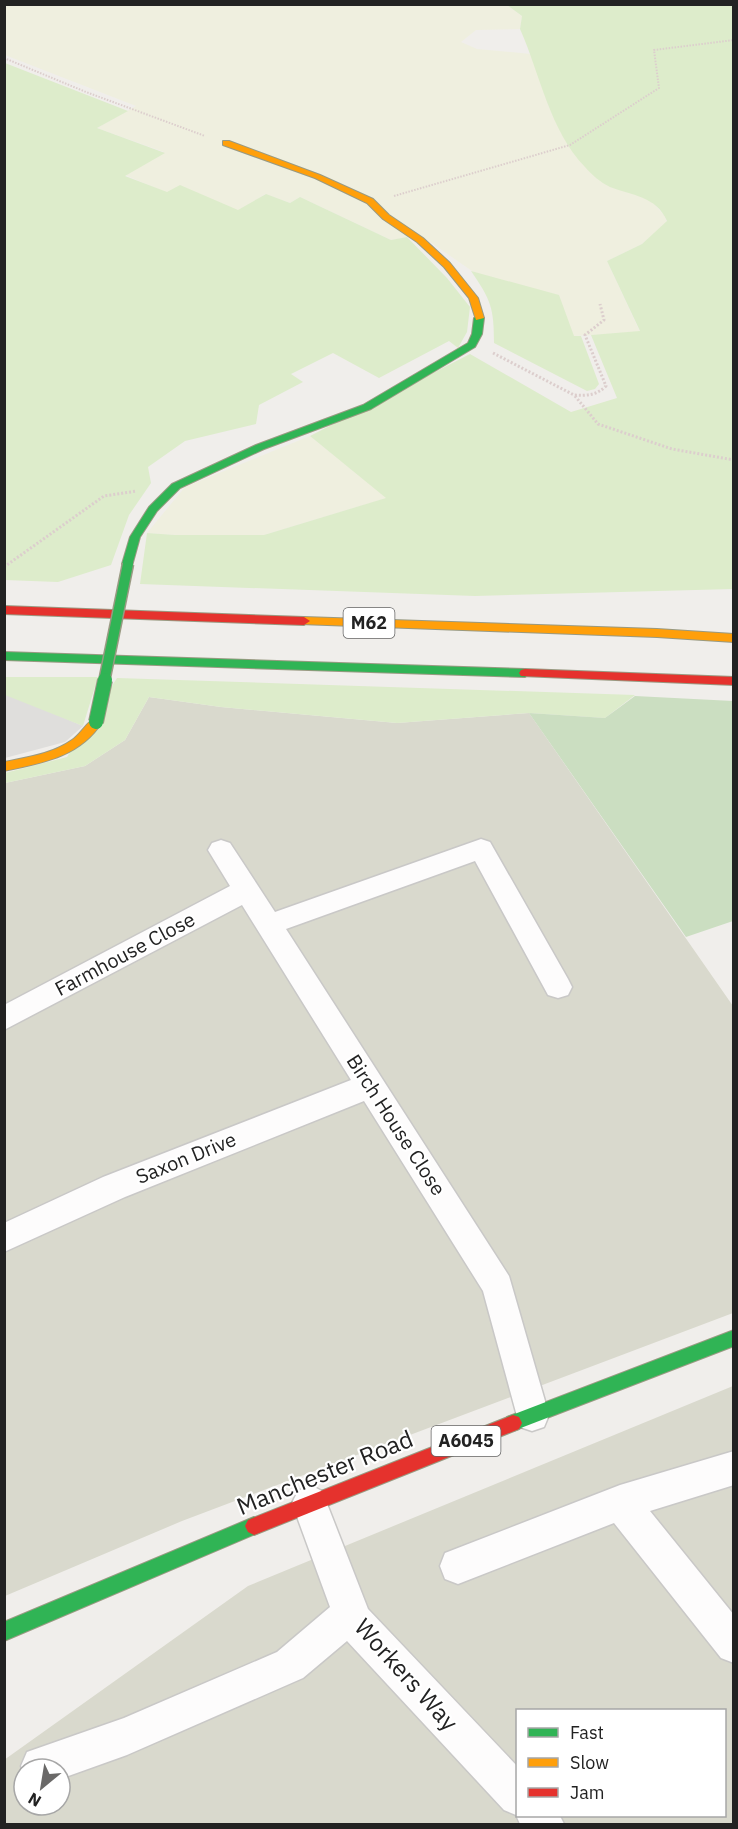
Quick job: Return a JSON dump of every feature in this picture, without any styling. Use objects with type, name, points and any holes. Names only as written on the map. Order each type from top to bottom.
[{"type":"main road","points":[[4,767],[48,756],[68,748],[83,740],[93,729],[135,537],[153,509],[176,486],[260,447],[367,407],[472,345],[477,334],[480,312],[470,292],[419,239],[387,218],[372,202],[297,169],[226,143]]},
{"type":"main road","name":"M62","points":[[4,610],[657,633],[734,638]]},
{"type":"main road","name":"M62","points":[[4,656],[734,681]]},
{"type":"main road","name":"Manchester Road","points":[[4,1632],[200,1547],[532,1415],[734,1338]]},
{"type":"street","points":[[268,925],[481,849],[558,987]]},
{"type":"street","name":"Birch House Close","points":[[221,850],[498,1286],[532,1415]]},
{"type":"street","name":"Farmhouse Close","points":[[4,1018],[246,890]]},
{"type":"street","name":"Saxon Drive","points":[[4,1238],[114,1187],[371,1085]]},
{"type":"street","points":[[458,1566],[620,1503],[734,1468]]},
{"type":"street","name":"Workers Way","points":[[310,1503],[354,1621],[516,1794]]},
{"type":"street","points":[[620,1503],[734,1645]]},
{"type":"street","points":[[67,1757],[127,1736],[290,1665],[351,1613]]},
{"type":"path","points":[[372,202],[570,145],[659,88],[654,50],[734,40]]},
{"type":"path","points":[[4,58],[86,92],[226,143]]},
{"type":"path","points":[[574,395],[587,396],[601,392],[606,386],[585,335],[604,320],[600,304]]},
{"type":"path","points":[[472,345],[508,359],[574,395],[598,424],[672,449],[734,460]]},
{"type":"path","points":[[4,567],[104,496],[176,486]]},
{"type":"shaded area","points":[[5,695],[10,695],[83,726],[65,742],[5,758]]},
{"type":"shaded area","points":[[149,697],[221,707],[397,723],[529,713],[733,1006],[733,1313],[182,1521],[5,1596],[5,783],[85,766],[125,740]]},
{"type":"shaded area","points":[[733,1386],[733,1824],[5,1824],[4,1760],[248,1586]]},
{"type":"green space","points":[[4,5],[507,5],[522,16],[520,29],[476,30],[461,42],[477,49],[531,54],[549,107],[569,147],[611,187],[644,197],[652,202],[667,222],[642,244],[607,261],[640,332],[574,336],[420,235],[391,240],[300,197],[290,203],[265,194],[239,211],[180,186],[167,193],[125,175],[164,152],[97,128],[136,106],[5,55]]},
{"type":"green space","points":[[507,5],[733,5],[733,589],[475,596],[140,584],[147,533],[264,535],[386,498],[310,436],[470,354],[571,412],[617,398],[591,335],[640,331],[607,261],[642,244],[667,221],[657,206],[600,181],[573,153],[554,119],[520,29],[522,16]]},
{"type":"green space","points":[[5,63],[128,111],[97,128],[165,153],[125,176],[167,192],[180,185],[238,210],[266,194],[290,203],[300,197],[391,240],[407,237],[447,278],[470,307],[467,332],[458,348],[449,341],[379,378],[333,353],[291,374],[303,382],[259,405],[256,424],[185,441],[148,467],[151,483],[129,515],[111,565],[58,582],[5,580]]},
{"type":"green space","points":[[471,271],[559,295],[574,336],[581,336],[599,384],[595,389],[587,391],[494,343],[490,305]]},
{"type":"green space","points":[[310,436],[387,498],[264,535],[147,533],[185,487]]},
{"type":"green space","points":[[5,677],[98,677],[83,726],[5,695]]},
{"type":"green space","points":[[117,678],[635,695],[605,718],[529,713],[397,723],[221,707],[149,697],[125,740],[85,766],[5,783],[5,773],[67,757]]},
{"type":"green space","points":[[635,696],[733,701],[733,921],[686,937],[529,713],[605,718]]},
{"type":"traffic: fast","points":[[128,564],[135,537],[153,509],[176,486],[260,447],[367,407],[472,345],[477,334],[479,318]]},
{"type":"traffic: fast","points":[[96,722],[128,564]]},
{"type":"traffic: fast","points":[[4,656],[525,673]]},
{"type":"traffic: fast","points":[[513,1423],[734,1338]]},
{"type":"traffic: fast","points":[[4,1632],[254,1526]]},
{"type":"traffic: slow","points":[[226,143],[281,162],[370,201],[386,217],[420,240],[447,265],[473,298],[479,318]]},
{"type":"traffic: slow","points":[[304,621],[657,633],[734,638]]},
{"type":"traffic: slow","points":[[4,767],[43,758],[68,749],[88,733],[96,722]]},
{"type":"traffic: jam","points":[[4,610],[304,621]]},
{"type":"traffic: jam","points":[[525,673],[734,681]]},
{"type":"traffic: jam","points":[[254,1526],[513,1423]]}]
